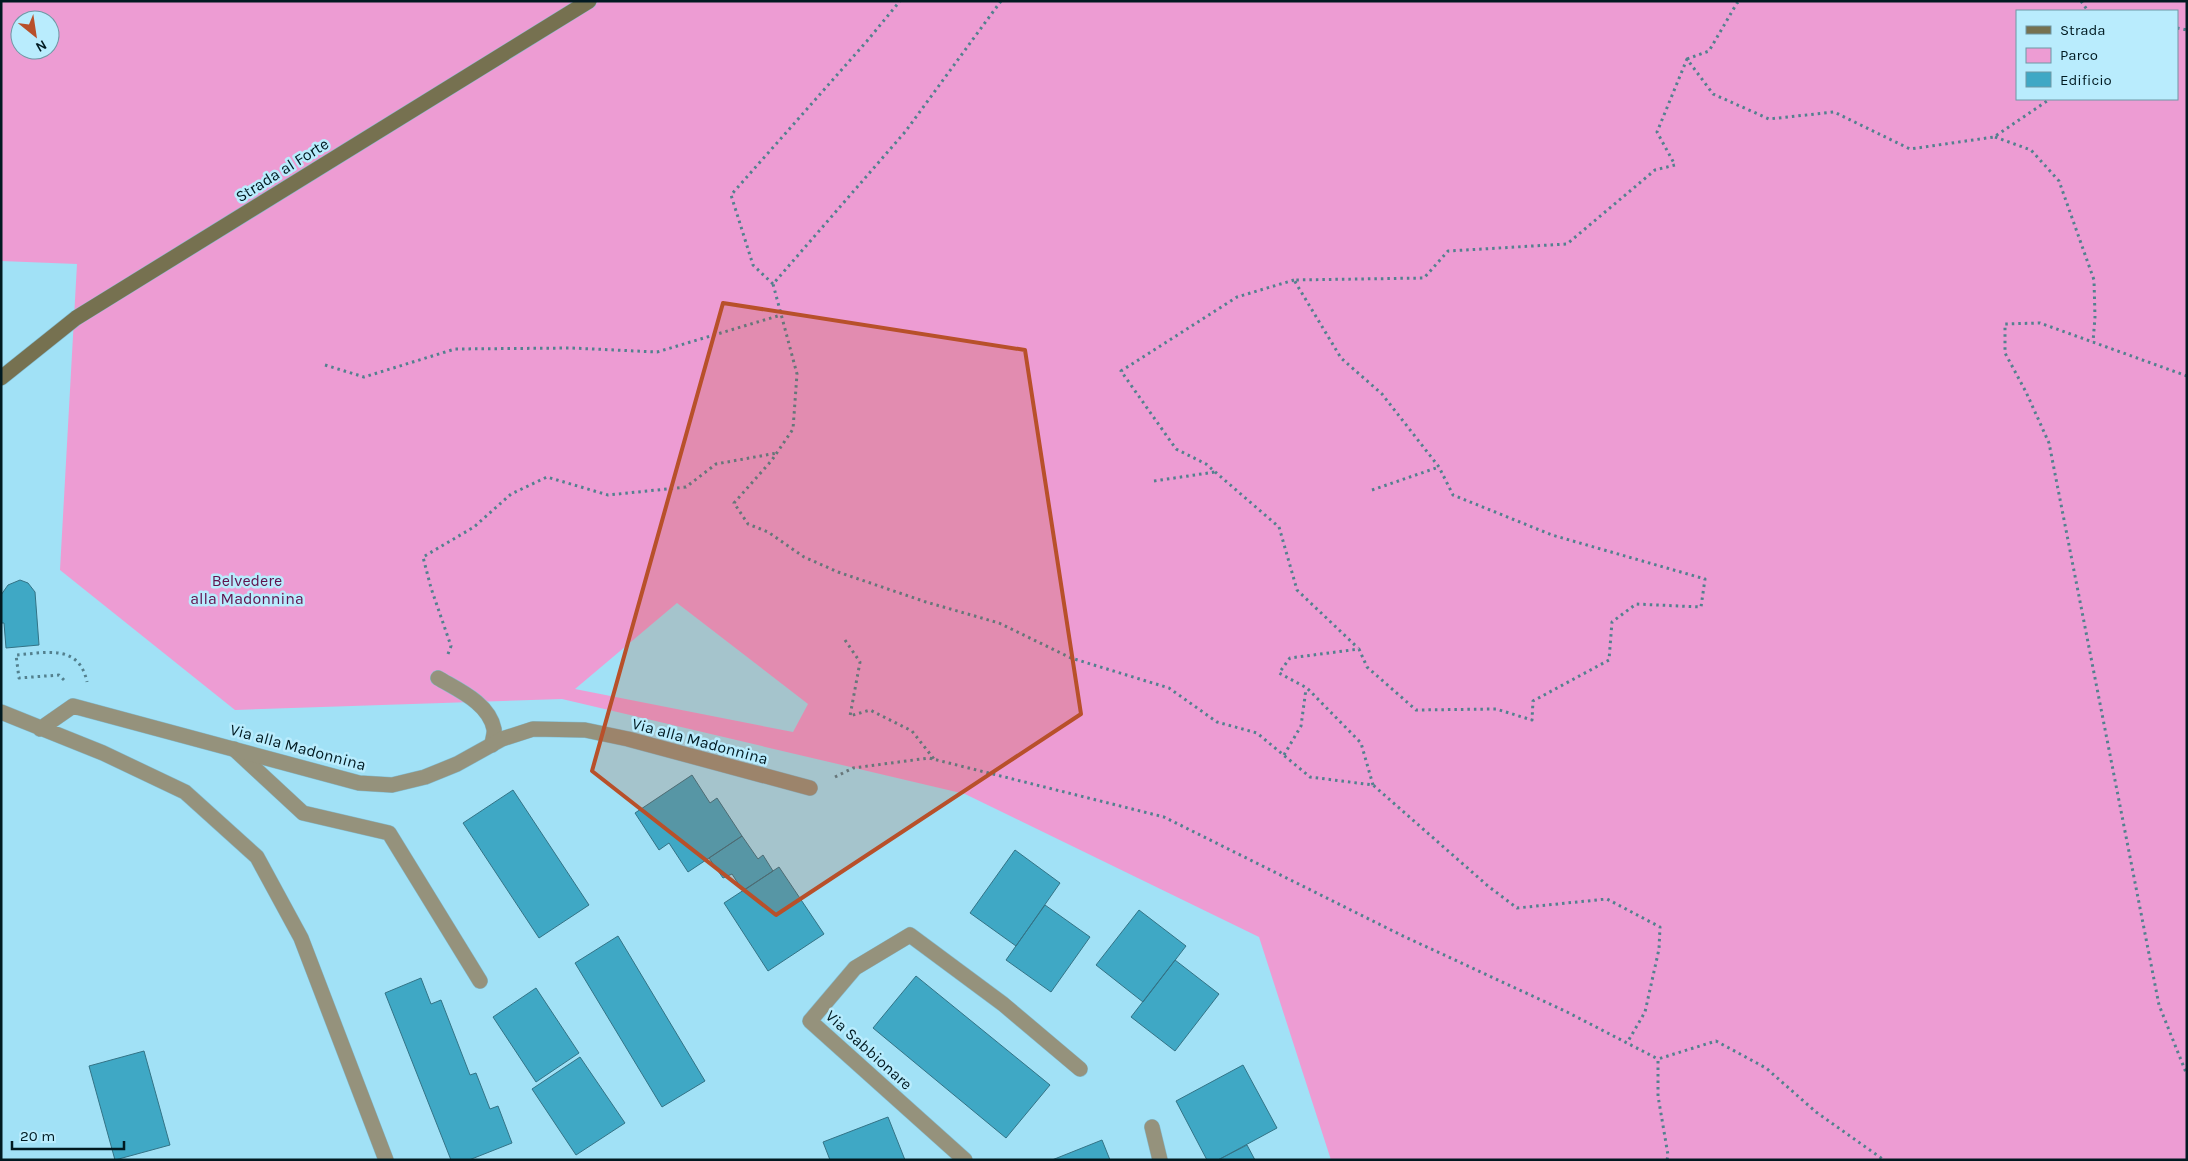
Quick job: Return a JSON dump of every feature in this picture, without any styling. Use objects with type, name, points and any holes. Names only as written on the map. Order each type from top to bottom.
[{"type":"street","name":"Strada al Forte","points":[[1,378],[76,318],[589,1]]},
{"type":"street","points":[[438,678],[466,695],[484,709],[494,730],[492,745]]},
{"type":"street","points":[[40,729],[74,706]]},
{"type":"street","name":"Via alla Madonnina","points":[[74,706],[359,783],[392,786],[425,777],[457,764],[492,745],[533,729],[585,730],[628,739],[810,788]]},
{"type":"street","points":[[1,712],[103,753],[185,792],[257,858],[301,938],[386,1160]]},
{"type":"street","points":[[234,749],[303,813],[389,833],[480,981]]},
{"type":"street","name":"Via Sabbionare","points":[[965,1160],[810,1021],[856,968],[910,934],[1003,1004],[1080,1070]]},
{"type":"street","points":[[1152,1128],[1160,1160]]},
{"type":"path","points":[[900,1],[731,195],[754,265],[773,284],[797,374],[793,429],[777,453],[734,503],[748,524],[768,532],[804,557],[838,572],[926,602],[999,623],[1071,658],[1169,688],[1216,722],[1257,733],[1310,777],[1373,784]]},
{"type":"path","points":[[773,284],[905,132],[1001,1]]},
{"type":"path","points":[[1294,280],[1341,358],[1382,394],[1439,467],[1452,495],[1552,535],[1705,579],[1701,607],[1636,604],[1612,622],[1608,660],[1533,701],[1532,720],[1496,709],[1416,710],[1367,667],[1359,649],[1297,590],[1279,527],[1206,464],[1176,449],[1121,371],[1237,297],[1294,280],[1424,278],[1448,250],[1567,244],[1655,170],[1675,165],[1657,132],[1687,59],[1709,51],[1737,3],[1741,1]]},
{"type":"path","points":[[1687,59],[1713,94],[1769,119],[1834,112],[1910,149],[1994,137],[2049,100]]},
{"type":"path","points":[[1994,137],[2030,150],[2059,181],[2094,280],[2095,317],[2093,342]]},
{"type":"path","points":[[326,365],[364,377],[455,349],[572,348],[656,352],[781,315]]},
{"type":"path","points":[[2187,376],[2040,322],[2005,324],[2005,353],[2026,392],[2048,443],[2159,1005],[2187,1075]]},
{"type":"path","points":[[438,678],[451,646],[431,588],[424,557],[474,528],[511,494],[547,477],[608,495],[686,487],[716,464],[777,453]]},
{"type":"path","points":[[1372,490],[1439,467]]},
{"type":"path","points":[[1154,481],[1215,472]]},
{"type":"path","points":[[845,640],[860,662],[850,716],[870,710],[912,731],[934,759]]},
{"type":"path","points":[[1359,649],[1290,658],[1279,673],[1306,688],[1361,743],[1373,784],[1488,886],[1517,908],[1607,899],[1660,927],[1659,949],[1645,1012],[1627,1043]]},
{"type":"path","points":[[74,706],[69,686],[59,675],[19,678],[16,655],[62,652],[75,660],[85,672],[94,712]]},
{"type":"path","points":[[1284,755],[1300,726],[1306,688]]},
{"type":"path","points":[[810,788],[854,768],[934,759],[1164,817],[1401,935],[1658,1058],[1716,1041],[1766,1068],[1816,1112],[1884,1160]]},
{"type":"path","points":[[1658,1058],[1658,1096],[1668,1154],[1666,1160]]},
{"type":"highlighted area","points":[[723,303],[1025,350],[1081,714],[776,915],[592,771]]},
{"type":"green space","name":"Belvedere alla Madonnina","points":[[1,1],[2187,1],[2187,1160],[1331,1160],[1259,937],[965,794],[562,699],[235,710],[60,570],[77,264],[1,261]],"holes":[[[677,603],[808,704],[793,732],[575,689]]]},
{"type":"building","points":[[20,580],[28,583],[35,592],[39,645],[6,648],[4,623],[1,623],[1,595],[8,585]]},
{"type":"building","points":[[692,775],[710,803],[717,798],[742,836],[688,872],[669,843],[659,850],[635,813]]},
{"type":"building","points":[[513,790],[589,905],[539,938],[463,823]]},
{"type":"building","points":[[742,836],[758,859],[763,855],[773,871],[743,891],[732,874],[723,878],[709,858]]},
{"type":"building","points":[[1015,850],[1060,883],[1016,946],[970,913]]},
{"type":"building","points":[[779,867],[824,934],[768,971],[724,903]]},
{"type":"building","points":[[1045,905],[1090,937],[1051,992],[1006,960]]},
{"type":"building","points":[[1139,910],[1186,946],[1143,1002],[1096,965]]},
{"type":"building","points":[[618,936],[705,1081],[662,1107],[575,963]]},
{"type":"building","points":[[1175,960],[1219,994],[1175,1051],[1131,1017]]},
{"type":"building","points":[[916,976],[1050,1085],[1006,1138],[873,1028]]},
{"type":"building","points":[[421,978],[431,1004],[441,1000],[470,1075],[476,1073],[490,1109],[498,1106],[512,1143],[469,1160],[451,1160],[385,993]]},
{"type":"building","points":[[536,988],[579,1053],[536,1082],[493,1017]]},
{"type":"building","points":[[144,1051],[170,1145],[115,1160],[89,1066]]},
{"type":"building","points":[[580,1057],[625,1123],[576,1155],[532,1089]]},
{"type":"building","points":[[1243,1065],[1277,1128],[1218,1160],[1207,1160],[1176,1101]]},
{"type":"building","points":[[888,1117],[905,1160],[830,1160],[823,1142]]},
{"type":"building","points":[[1102,1140],[1110,1160],[1052,1160]]},
{"type":"building","points":[[1247,1145],[1255,1160],[1218,1160]]}]
